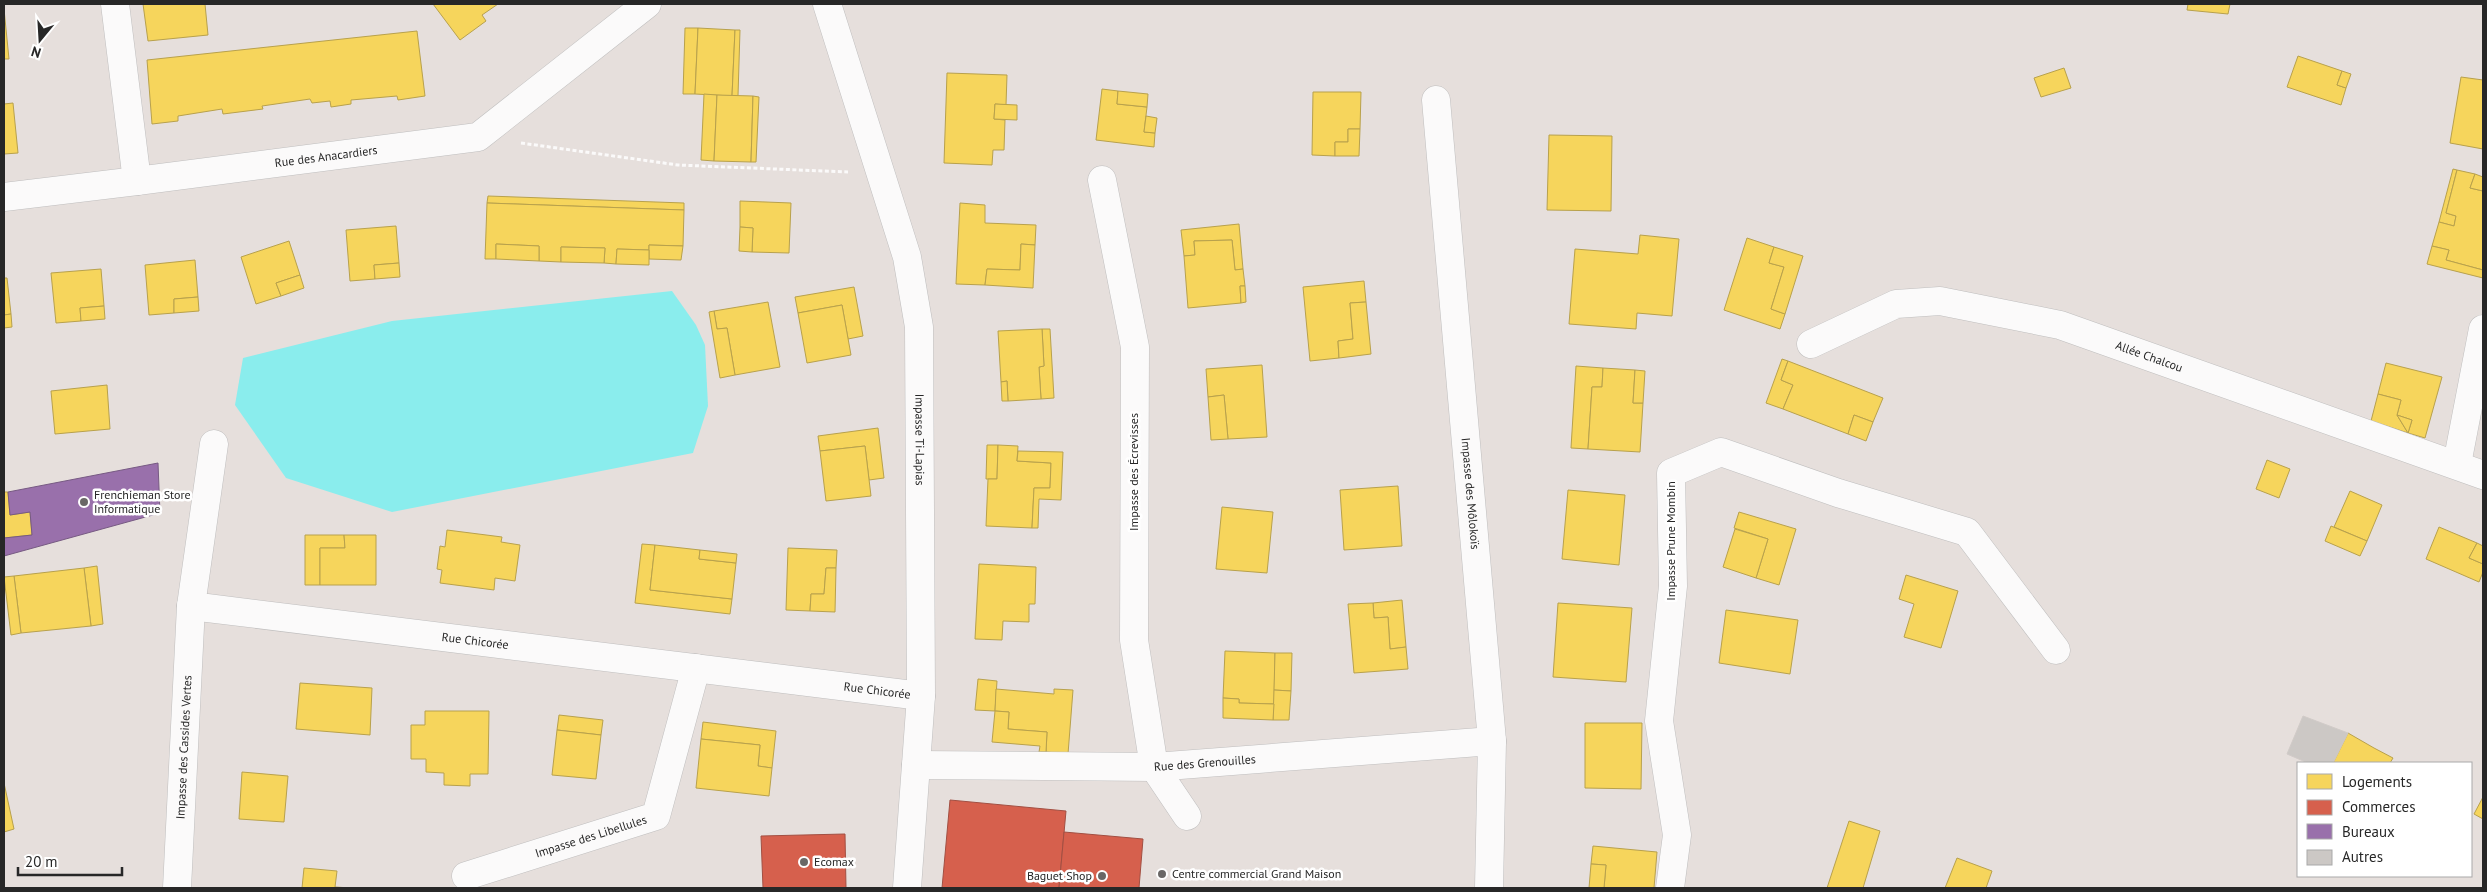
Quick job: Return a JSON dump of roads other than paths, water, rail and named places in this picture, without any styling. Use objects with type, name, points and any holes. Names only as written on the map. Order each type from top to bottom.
[{"type":"street","points":[[116,4],[138,181]]},
{"type":"street","name":"Rue des Anacardiers","points":[[4,198],[478,137],[647,4]]},
{"type":"street","name":"Impasse Ti-Lapias","points":[[827,4],[907,257],[920,327],[921,696],[907,888]]},
{"type":"street","name":"Impasse des Môlokoïs","points":[[1436,100],[1492,741],[1489,888]]},
{"type":"street","name":"Impasse des Écrevisses","points":[[1102,180],[1135,348],[1134,640],[1154,767]]},
{"type":"street","name":"Allée Chalcou","points":[[1811,344],[1896,304],[1940,301],[2060,325],[2483,475]]},
{"type":"street","points":[[2456,464],[2483,329]]},
{"type":"street","points":[[191,606],[214,444]]},
{"type":"street","name":"Impasse Prune Mombin","points":[[1670,888],[1676,835],[1659,721],[1674,586],[1671,473],[1721,452],[1838,494],[1967,532],[2056,650]]},
{"type":"street","name":"Rue Chicorée","points":[[191,606],[921,696]]},
{"type":"street","name":"Impasse des Cassides Vertes","points":[[177,888],[191,606]]},
{"type":"street","name":"Impasse des Libellules","points":[[466,876],[656,816],[696,668]]},
{"type":"street","name":"Rue des Grenouilles","points":[[916,765],[1154,767],[1492,741]]},
{"type":"street","points":[[1154,767],[1187,816]]},
{"type":"water","points":[[672,291],[696,325],[705,345],[708,406],[693,453],[392,512],[286,478],[235,405],[243,358],[392,321]]},
{"type":"place","name":"Frenchieman Store Informatique","points":[[84,502]]},
{"type":"place","name":"Ecomax","points":[[804,862]]},
{"type":"place","name":"Centre commercial Grand Maison","points":[[1162,874]]},
{"type":"place","name":"Baguet Shop","points":[[1102,876]]}]
